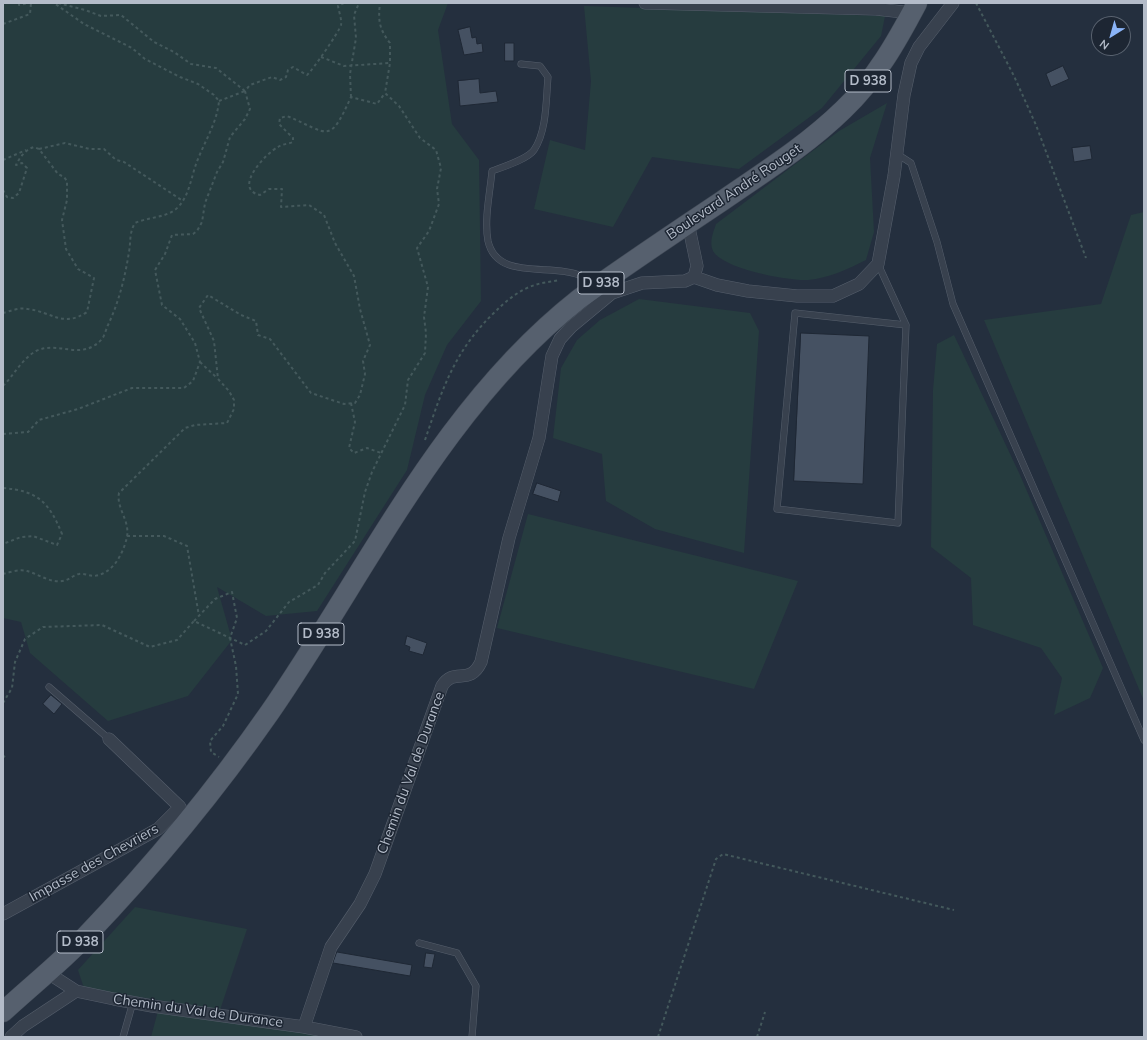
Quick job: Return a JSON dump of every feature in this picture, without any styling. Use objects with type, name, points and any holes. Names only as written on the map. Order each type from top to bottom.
[{"type":"main road","name":"Boulevard André Rouget","points":[[233,764],[271,710],[438,451],[476,400],[520,352],[553,320],[597,286],[790,154],[844,109],[874,74],[898,38],[915,8]]},
{"type":"main road","name":"D 938","points":[[3,1012],[48,973],[112,909],[182,827],[233,764]]},
{"type":"street","points":[[645,3],[876,9],[915,8]]},
{"type":"street","points":[[688,223],[697,266],[694,277],[717,285],[748,291],[796,296],[833,296],[859,284],[878,264],[897,154],[904,95],[911,63],[919,47],[953,3]]},
{"type":"street","name":"Chemin du Val de Durance","points":[[48,973],[76,991],[133,1002],[304,1026],[331,947],[360,904],[375,874],[442,686],[446,679],[452,676],[468,676],[475,673],[482,662],[509,538],[539,438],[552,356],[560,339],[571,327],[612,293],[642,283],[685,281],[694,277]]},
{"type":"street","name":"Impasse des Chevriers","points":[[3,914],[158,829],[180,807],[109,739]]},
{"type":"street","points":[[11,1037],[23,1026],[76,991]]},
{"type":"street","points":[[304,1026],[356,1037]]},
{"type":"lane","points":[[521,64],[540,66],[548,77],[544,124],[534,151],[515,162],[492,171],[487,225],[488,241],[492,253],[507,265],[578,274],[597,286]]},
{"type":"lane","points":[[897,154],[912,164],[937,242],[953,304],[1144,740]]},
{"type":"lane","points":[[878,264],[906,325],[898,523],[777,509],[795,313],[906,325]]},
{"type":"lane","points":[[49,687],[109,739]]},
{"type":"lane","points":[[419,943],[457,953],[476,986],[472,1037]]},
{"type":"lane","points":[[124,1037],[133,1002]]},
{"type":"path","points":[[3,24],[30,14],[30,3],[19,5],[19,3]]},
{"type":"path","points":[[3,386],[23,362],[37,351],[58,348],[81,351],[92,346],[102,338],[118,305],[129,251],[130,231],[135,223],[168,214],[176,209],[183,201],[197,160],[218,113],[219,101],[214,95],[198,84],[180,77],[145,59],[132,48],[84,24],[54,3]]},
{"type":"path","points":[[3,574],[26,571],[50,580],[62,581],[82,573],[93,576],[106,572],[116,564],[127,536],[128,526],[125,514],[118,499],[119,493],[185,428],[195,425],[227,423],[234,409],[234,400],[229,391],[200,362],[195,343],[180,319],[162,305],[155,270],[165,254],[172,235],[193,234],[202,222],[205,203],[217,172],[223,162],[230,137],[245,119],[250,109],[245,91],[216,68],[191,64],[174,52],[154,42],[121,15],[101,16],[58,3]]},
{"type":"path","points":[[219,101],[245,91],[250,85],[272,77],[280,80],[286,77],[288,70],[292,67],[307,75],[312,71],[315,62],[321,57],[341,25],[338,6],[344,3]]},
{"type":"path","points":[[218,379],[214,341],[199,308],[208,295],[241,316],[256,321],[258,336],[270,339],[311,393],[344,404],[355,403],[360,395],[365,374],[363,361],[370,345],[360,309],[354,276],[335,243],[324,215],[309,204],[281,206],[282,189],[270,189],[260,195],[255,194],[251,190],[249,182],[251,175],[263,160],[278,146],[293,142],[293,138],[280,124],[280,118],[287,116],[320,132],[328,132],[337,126],[351,97],[350,74],[356,38],[354,15],[359,3]]},
{"type":"path","points":[[351,97],[377,104],[385,93],[390,63],[390,43],[382,33],[378,16],[380,3]]},
{"type":"path","points":[[976,3],[1014,76],[1036,125],[1086,258]]},
{"type":"path","points":[[321,57],[344,66],[390,63]]},
{"type":"path","points":[[194,621],[245,645],[266,631],[289,602],[318,585],[325,573],[355,541],[365,492],[381,453],[405,405],[408,380],[425,353],[426,333],[424,317],[428,287],[417,248],[428,231],[439,204],[436,189],[441,168],[436,150],[420,138],[399,106],[385,93]]},
{"type":"path","points":[[3,160],[34,147],[38,149],[65,143],[90,149],[104,149],[116,160],[124,162],[183,201]]},
{"type":"path","points":[[3,314],[27,308],[66,320],[78,318],[88,312],[94,278],[78,269],[66,249],[62,220],[67,200],[67,181],[64,177],[58,174],[38,149]]},
{"type":"path","points":[[3,190],[7,197],[13,198],[18,193],[27,168],[22,162],[16,165],[27,150]]},
{"type":"path","points":[[425,440],[443,388],[455,361],[471,337],[488,318],[508,300],[534,285],[578,274]]},
{"type":"path","points":[[3,434],[28,432],[39,420],[78,409],[132,388],[184,388],[193,381],[200,362]]},
{"type":"path","points":[[351,403],[355,422],[349,448],[354,453],[367,448],[381,453]]},
{"type":"path","points":[[3,488],[22,489],[46,503],[57,520],[62,534],[57,546],[33,536],[22,537],[3,544]]},
{"type":"path","points":[[127,536],[164,536],[187,546],[199,616]]},
{"type":"path","points":[[3,703],[12,688],[15,662],[26,639],[43,627],[102,625],[150,646],[177,640],[215,599],[232,592],[237,618],[230,638],[236,666],[238,694],[223,726],[210,741],[212,752],[233,764]]},
{"type":"path","points":[[3,755],[6,759]]},
{"type":"path","points":[[658,1037],[716,859],[724,854],[954,910]]},
{"type":"path","points":[[757,1037],[765,1012]]},
{"type":"green space","points":[[3,3],[448,3],[438,30],[452,124],[479,160],[481,301],[447,345],[425,395],[407,470],[317,611],[266,616],[217,587],[232,640],[188,696],[108,721],[30,653],[21,622],[3,618]]},
{"type":"green space","points":[[584,6],[885,16],[881,36],[822,108],[739,169],[652,157],[613,227],[534,209],[550,140],[585,150],[591,81]]},
{"type":"green space","points":[[887,103],[870,158],[874,232],[866,260],[831,275],[816,279],[799,280],[757,273],[742,268],[729,263],[713,251],[711,241],[716,224],[839,131]]},
{"type":"green space","points":[[1144,212],[1144,701],[984,320],[1101,304],[1131,215]]},
{"type":"green space","points":[[639,299],[750,313],[759,331],[744,553],[655,529],[606,501],[602,454],[553,438],[561,368],[577,340],[600,320]]},
{"type":"green space","points":[[954,335],[1020,475],[1103,668],[1090,698],[1054,715],[1062,678],[1041,648],[973,625],[971,578],[931,547],[933,390],[937,344]]},
{"type":"green space","points":[[528,514],[798,581],[754,689],[497,628]]},
{"type":"green space","points":[[135,907],[247,929],[220,1010],[84,988],[78,970]]},
{"type":"green space","points":[[158,1011],[335,1037],[151,1037]]},
{"type":"building","points":[[470,27],[472,38],[476,37],[477,44],[482,43],[483,52],[464,55],[458,30]]},
{"type":"building","points":[[505,43],[514,43],[514,61],[505,61]]},
{"type":"building","points":[[1063,66],[1069,79],[1051,87],[1046,74]]},
{"type":"building","points":[[479,79],[480,93],[496,91],[498,102],[460,106],[458,81]]},
{"type":"building","points":[[1090,146],[1092,159],[1074,162],[1072,148]]},
{"type":"building","points":[[801,333],[869,336],[863,484],[794,481]]},
{"type":"building","points":[[537,483],[561,491],[558,502],[533,494]]},
{"type":"building","points":[[407,636],[427,643],[423,655],[409,651],[410,647],[405,645]]},
{"type":"building","points":[[51,695],[62,704],[54,714],[43,704]]},
{"type":"building","points":[[337,952],[412,965],[410,976],[333,963]]},
{"type":"building","points":[[426,953],[435,954],[432,968],[424,967]]}]
